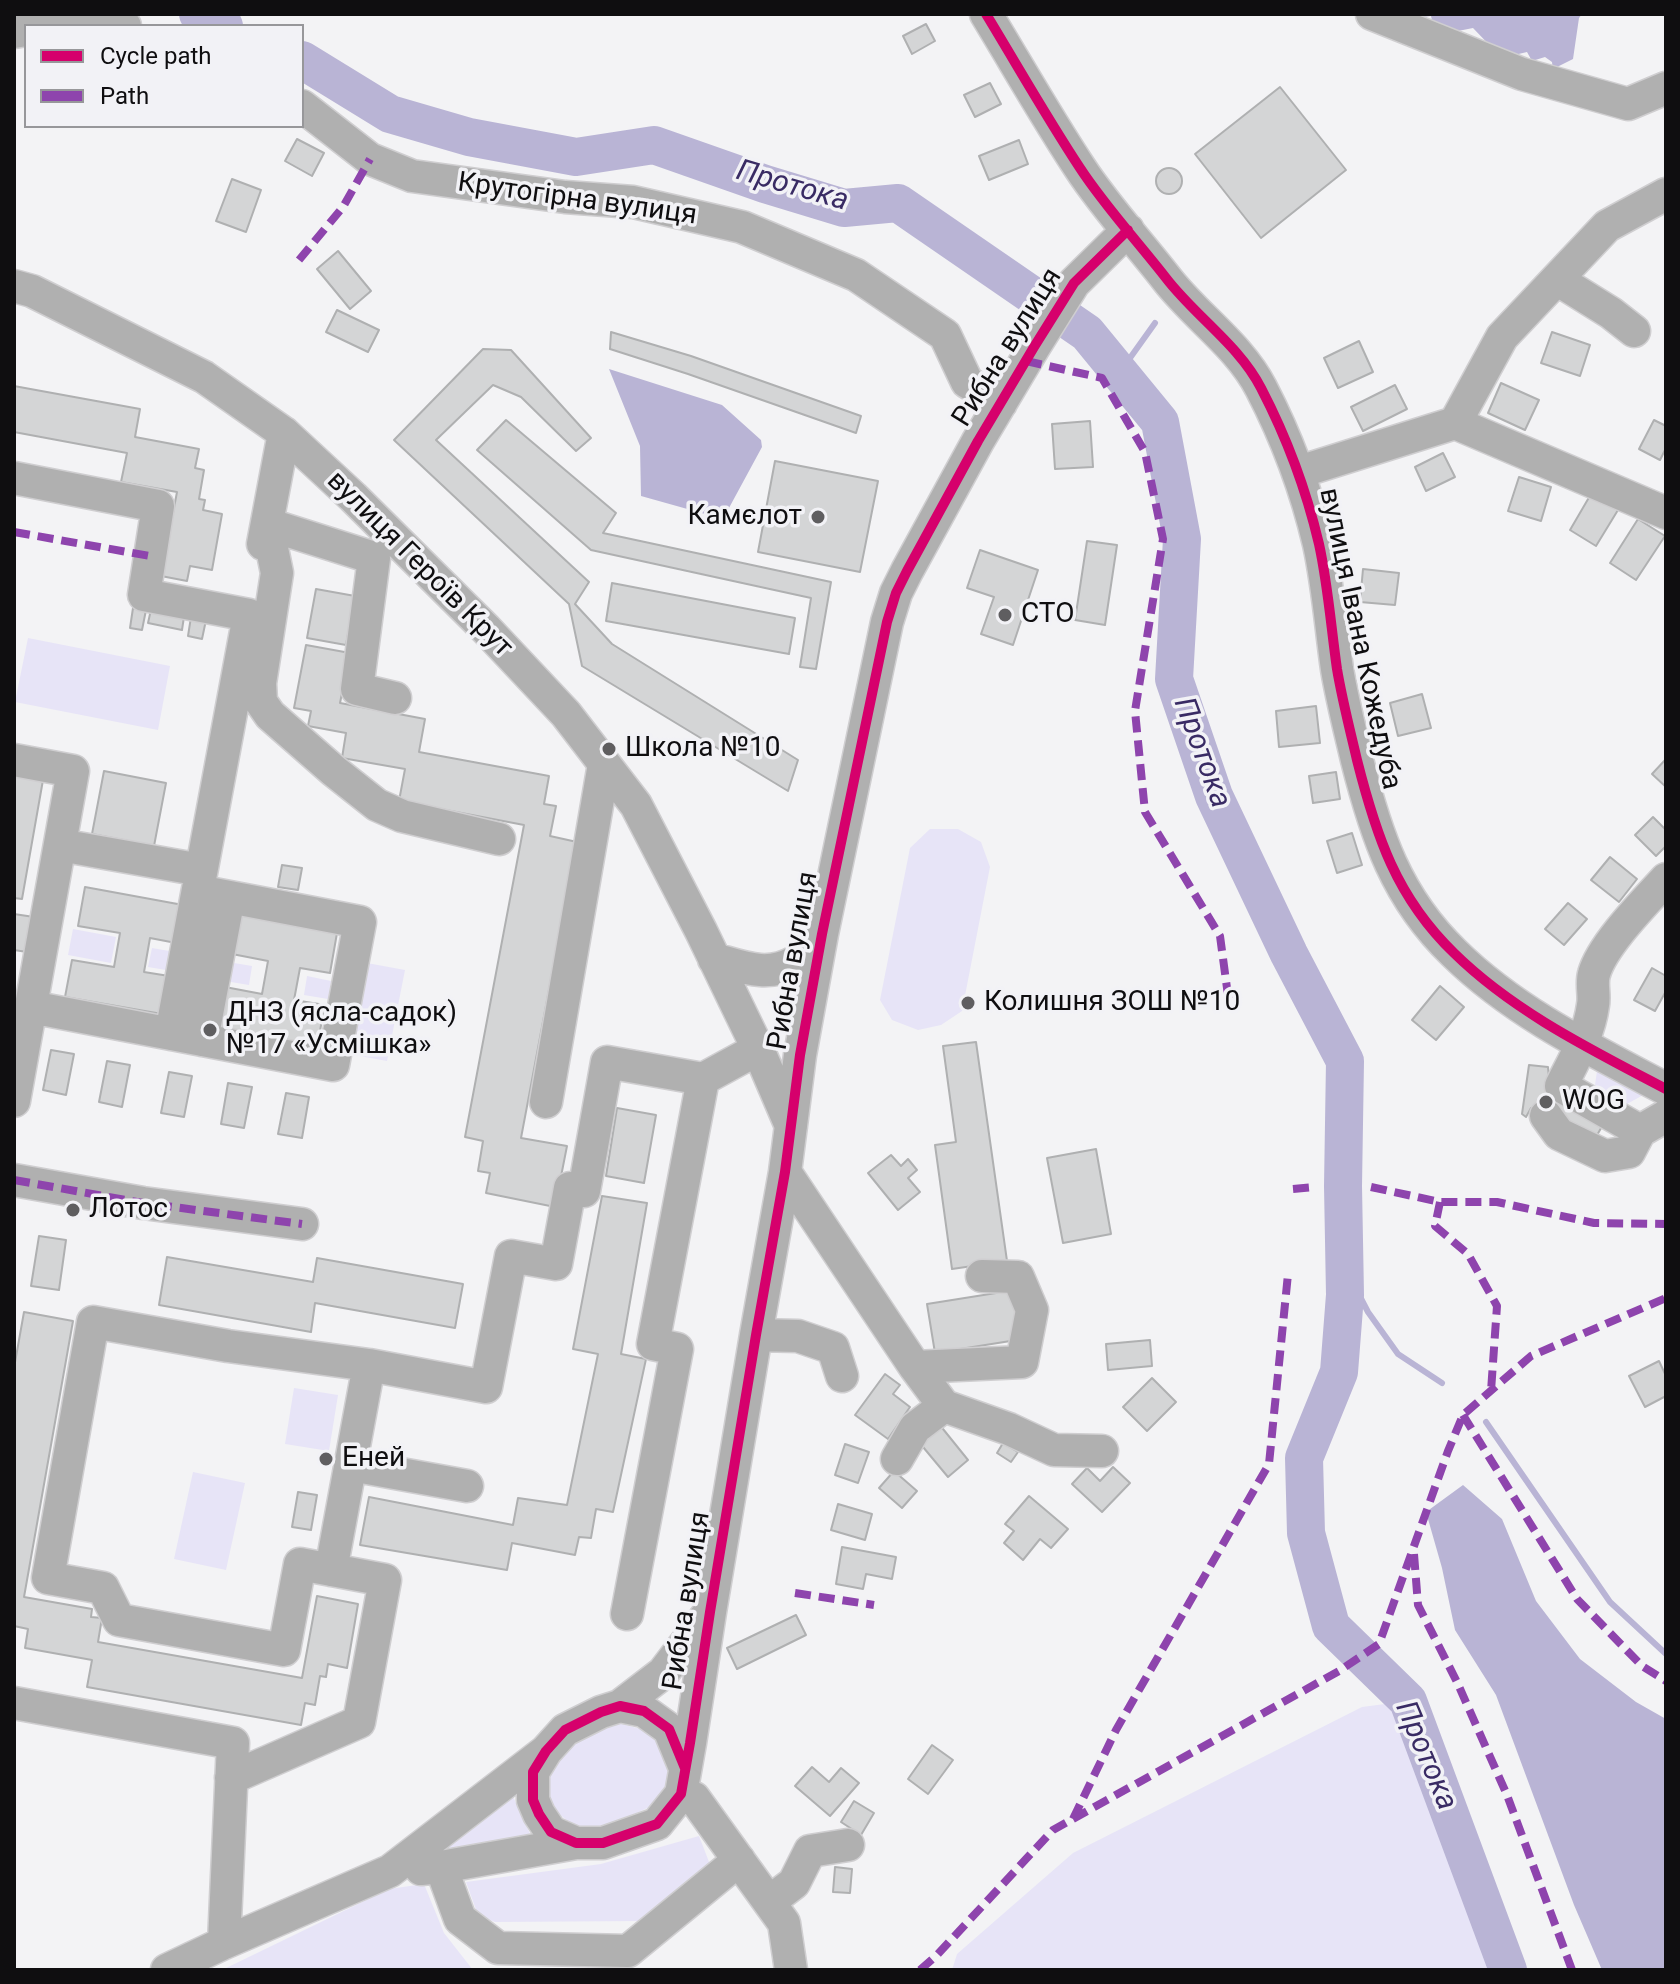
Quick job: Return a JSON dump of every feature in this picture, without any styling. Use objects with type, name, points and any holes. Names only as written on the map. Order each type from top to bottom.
[{"type":"street","name":"вулиця Івана Кожедуба","points":[[986,14],[1081,169],[1173,287],[1238,355],[1259,383],[1299,472],[1320,547],[1350,732],[1383,849],[1402,888],[1425,921],[1453,952],[1496,991],[1582,1045],[1666,1089]]},
{"type":"street","points":[[1372,14],[1522,74],[1628,104],[1666,88]]},
{"type":"street","points":[[58,24],[99,17],[119,24]]},
{"type":"street","name":"Крутогірна вулиця","points":[[304,108],[370,159],[412,176],[565,197],[633,202],[742,227],[856,275],[945,335],[967,382],[1001,403]]},
{"type":"street","points":[[1455,423],[1502,337],[1607,226],[1666,194]]},
{"type":"street","name":"Рибна вулиця","points":[[683,1781],[785,1172],[800,1055],[880,649],[896,593],[1001,403],[1074,283],[1128,230]]},
{"type":"street","points":[[1558,280],[1634,331]]},
{"type":"street","name":"вулиця Героїв Крут","points":[[14,286],[32,291],[204,377],[284,433],[486,629],[566,714],[636,805],[758,1049],[791,1126]]},
{"type":"street","points":[[1299,472],[1455,423],[1666,513]]},
{"type":"street","points":[[187,1037],[200,881],[284,433]]},
{"type":"street","points":[[14,478],[158,506],[144,595],[249,615]]},
{"type":"street","points":[[267,524],[374,558],[357,689],[395,698]]},
{"type":"street","points":[[267,524],[277,573],[260,683],[261,702],[270,715],[377,805],[402,816],[499,839]]},
{"type":"street","points":[[14,760],[73,771],[14,1101]]},
{"type":"street","points":[[546,1102],[604,764]]},
{"type":"street","points":[[31,1007],[333,1065],[360,922],[229,897],[200,881],[60,845]]},
{"type":"street","points":[[1653,1123],[1554,1099],[1582,1045],[1593,1005],[1593,975],[1603,954],[1666,879]]},
{"type":"street","points":[[187,1037],[229,897]]},
{"type":"street","points":[[714,959],[749,969],[772,971],[797,961],[822,934]]},
{"type":"street","points":[[231,1778],[359,1722],[385,1580],[300,1564],[284,1650],[119,1620],[103,1588],[48,1578],[93,1322],[229,1337],[486,1387],[511,1256],[556,1264],[570,1188],[584,1191],[607,1062],[703,1079],[758,1049]]},
{"type":"street","points":[[627,1614],[677,1349],[653,1344],[703,1079]]},
{"type":"street","points":[[785,1172],[944,1406],[1009,1429],[1054,1450],[1102,1451]]},
{"type":"street","points":[[14,1180],[143,1203],[302,1224]]},
{"type":"street","points":[[915,1367],[1022,1362],[1032,1310],[1018,1277],[982,1276]]},
{"type":"street","points":[[756,1335],[798,1336],[833,1348],[842,1376]]},
{"type":"street","points":[[331,1570],[369,1365]]},
{"type":"street","points":[[897,1459],[915,1428],[944,1406]]},
{"type":"street","points":[[351,1465],[467,1486]]},
{"type":"street","name":"Рибна вулиця","points":[[620,1706],[663,1673],[710,1612]]},
{"type":"street","points":[[14,1703],[233,1743],[224,1943]]},
{"type":"street","points":[[167,1970],[390,1871],[546,1751],[565,1730],[620,1706],[644,1711],[669,1729],[683,1781],[784,1923],[791,1970]]},
{"type":"street","points":[[546,1751],[533,1772],[533,1800],[551,1832],[576,1843]]},
{"type":"street","points":[[390,1871],[441,1867],[576,1843],[603,1843],[657,1824],[683,1781]]},
{"type":"street","points":[[769,1902],[794,1883],[810,1851],[848,1845]]},
{"type":"street","points":[[441,1867],[460,1919],[498,1948],[628,1951],[739,1860]]},
{"type":"shaded area","points":[[1405,14],[1582,14],[1573,59],[1553,71],[1552,62],[1545,57],[1532,61],[1527,52],[1506,57],[1497,53],[1473,28],[1453,32],[1433,25],[1431,16],[1413,18]]},
{"type":"shaded area","points":[[609,369],[722,405],[761,440],[762,447],[723,519],[641,496],[640,446]]},
{"type":"shaded area","points":[[28,638],[170,666],[158,730],[15,702]]},
{"type":"shaded area","points":[[930,829],[958,829],[981,842],[990,867],[962,1011],[941,1025],[918,1030],[892,1020],[880,1000],[910,848]]},
{"type":"shaded area","points":[[73,929],[116,937],[111,963],[68,955]]},
{"type":"shaded area","points":[[152,948],[175,952],[172,971],[148,967]]},
{"type":"shaded area","points":[[228,962],[252,966],[249,985],[225,981]]},
{"type":"shaded area","points":[[367,963],[405,970],[387,1061],[349,1054]]},
{"type":"shaded area","points":[[307,976],[331,981],[328,999],[304,995]]},
{"type":"shaded area","points":[[1598,1064],[1645,1094],[1627,1104],[1595,1085]]},
{"type":"shaded area","points":[[294,1388],[338,1395],[329,1451],[285,1444]]},
{"type":"shaded area","points":[[193,1472],[245,1483],[226,1570],[174,1559]]},
{"type":"shaded area","points":[[1463,1485],[1502,1519],[1536,1601],[1580,1659],[1636,1702],[1666,1719],[1666,1970],[1602,1970],[1574,1905],[1496,1695],[1455,1630],[1426,1512]]},
{"type":"shaded area","points":[[1408,1701],[1508,1970],[952,1970],[957,1954],[1073,1853],[1362,1707]]},
{"type":"shaded area","points":[[618,1723],[652,1732],[668,1757],[669,1781],[656,1804],[606,1827],[585,1829],[571,1824],[558,1813],[548,1796],[547,1773],[556,1755],[586,1734]]},
{"type":"shaded area","points":[[511,1792],[532,1838],[437,1854]]},
{"type":"shaded area","points":[[699,1836],[711,1867],[641,1921],[495,1922],[478,1915],[466,1882],[601,1864]]},
{"type":"shaded area","points":[[424,1884],[444,1933],[473,1970],[222,1970],[389,1889]]},
{"type":"building","points":[[926,24],[935,41],[912,54],[903,36]]},
{"type":"building","points":[[990,83],[1001,104],[975,117],[964,95]]},
{"type":"building","points":[[1280,87],[1346,170],[1261,238],[1195,154]]},
{"type":"building","points":[[297,139],[324,153],[312,176],[285,161]]},
{"type":"building","points":[[1019,140],[1028,164],[989,180],[979,156]]},
{"type":"building","points":[[1169,168],[1178,172],[1182,181],[1178,190],[1169,194],[1160,190],[1156,181],[1160,172]]},
{"type":"building","points":[[232,179],[261,190],[246,232],[216,221]]},
{"type":"building","points":[[338,251],[371,291],[350,309],[317,269]]},
{"type":"building","points":[[337,310],[379,330],[368,352],[326,332]]},
{"type":"building","points":[[611,332],[691,356],[861,416],[856,433],[610,349]]},
{"type":"building","points":[[1552,332],[1590,345],[1580,376],[1541,363]]},
{"type":"building","points":[[1359,341],[1373,372],[1338,388],[1324,358]]},
{"type":"building","points":[[483,349],[511,350],[591,438],[576,451],[521,397],[493,385],[436,440],[589,582],[575,604],[612,644],[798,760],[788,791],[582,666],[569,604],[394,440]]},
{"type":"building","points":[[1501,383],[1539,400],[1525,430],[1488,413]]},
{"type":"building","points":[[1395,385],[1407,409],[1363,431],[1351,407]]},
{"type":"building","points":[[14,386],[140,409],[135,437],[199,449],[195,468],[204,470],[199,499],[205,500],[203,510],[222,514],[212,570],[190,566],[187,581],[161,576],[177,492],[121,482],[127,453],[14,432]]},
{"type":"building","points":[[506,420],[616,513],[603,533],[831,582],[816,669],[800,667],[811,598],[591,550],[477,450]]},
{"type":"building","points":[[1654,420],[1666,426],[1666,448],[1660,460],[1639,449]]},
{"type":"building","points":[[1090,421],[1093,467],[1055,469],[1052,424]]},
{"type":"building","points":[[1443,453],[1455,477],[1426,491],[1415,467]]},
{"type":"building","name":"Камєлот","points":[[775,461],[878,481],[860,572],[758,552]]},
{"type":"building","points":[[1519,477],[1551,487],[1541,521],[1508,511]]},
{"type":"building","points":[[1591,494],[1618,510],[1596,546],[1570,530]]},
{"type":"building","points":[[1638,519],[1665,536],[1636,580],[1610,563]]},
{"type":"building","points":[[1087,541],[1117,545],[1105,625],[1075,620]]},
{"type":"building","name":"СТО","points":[[980,550],[1038,570],[1013,645],[981,634],[994,597],[967,588]]},
{"type":"building","points":[[1363,569],[1399,573],[1395,605],[1360,602]]},
{"type":"building","points":[[612,583],[795,618],[789,654],[606,621]]},
{"type":"building","points":[[316,589],[355,596],[346,645],[307,638]]},
{"type":"building","points":[[152,605],[185,610],[182,630],[148,623]]},
{"type":"building","points":[[133,608],[146,610],[142,630],[130,628]]},
{"type":"building","points":[[191,617],[206,620],[202,639],[188,636]]},
{"type":"building","points":[[306,645],[350,653],[340,703],[425,719],[419,752],[549,776],[544,804],[556,806],[550,836],[577,842],[521,1138],[567,1146],[555,1207],[486,1193],[490,1173],[478,1171],[483,1141],[465,1137],[524,825],[399,801],[405,769],[342,758],[346,733],[308,726],[311,711],[294,708]]},
{"type":"building","points":[[1422,694],[1431,728],[1398,736],[1390,703]]},
{"type":"building","points":[[1316,706],[1320,743],[1279,747],[1276,711]]},
{"type":"building","points":[[1666,759],[1666,787],[1652,774]]},
{"type":"building","points":[[104,771],[166,783],[154,846],[92,834]]},
{"type":"building","points":[[1336,772],[1340,799],[1313,803],[1309,776]]},
{"type":"building","points":[[14,775],[43,780],[22,899],[14,898]]},
{"type":"building","points":[[1653,817],[1666,830],[1666,846],[1656,856],[1635,835]]},
{"type":"building","points":[[1352,833],[1362,865],[1337,873],[1327,841]]},
{"type":"building","points":[[1610,857],[1637,879],[1619,902],[1591,880]]},
{"type":"building","points":[[282,865],[302,868],[298,890],[278,887]]},
{"type":"building","points":[[85,887],[183,905],[176,943],[150,938],[144,972],[169,976],[162,1014],[65,997],[72,960],[114,967],[120,933],[78,926]]},
{"type":"building","points":[[1568,903],[1587,919],[1564,945],[1545,929]]},
{"type":"building","points":[[14,914],[34,917],[27,952],[14,950]]},
{"type":"building","points":[[239,914],[337,933],[330,973],[300,968],[294,1000],[325,1005],[317,1046],[217,1028],[225,987],[262,994],[268,961],[232,954]]},
{"type":"building","points":[[1652,968],[1666,976],[1666,991],[1655,1011],[1634,1000]]},
{"type":"building","points":[[1440,986],[1464,1007],[1436,1040],[1412,1020]]},
{"type":"building","points":[[976,1042],[1007,1261],[952,1269],[935,1145],[956,1142],[943,1046]]},
{"type":"building","points":[[51,1050],[74,1054],[66,1095],[43,1090]]},
{"type":"building","points":[[107,1061],[130,1065],[122,1107],[99,1102]]},
{"type":"building","name":"WOG","points":[[1529,1065],[1548,1067],[1550,1091],[1604,1123],[1593,1142],[1531,1108],[1526,1117],[1522,1114]]},
{"type":"building","points":[[169,1072],[192,1076],[184,1117],[161,1113]]},
{"type":"building","points":[[228,1083],[252,1087],[244,1128],[221,1124]]},
{"type":"building","points":[[286,1093],[309,1097],[302,1138],[278,1134]]},
{"type":"building","points":[[617,1108],[656,1115],[644,1183],[606,1176]]},
{"type":"building","points":[[1096,1149],[1111,1234],[1063,1243],[1047,1158]]},
{"type":"building","points":[[891,1155],[901,1166],[908,1159],[917,1170],[908,1178],[920,1192],[898,1210],[868,1173]]},
{"type":"building","points":[[602,1196],[647,1203],[621,1354],[646,1359],[613,1512],[596,1509],[591,1538],[579,1537],[575,1555],[512,1543],[507,1570],[360,1545],[369,1497],[513,1525],[518,1498],[567,1505],[598,1354],[573,1349]]},
{"type":"building","points":[[39,1236],[66,1240],[59,1290],[31,1286]]},
{"type":"building","points":[[167,1257],[313,1282],[317,1258],[463,1284],[455,1328],[315,1303],[311,1332],[159,1305]]},
{"type":"building","points":[[1015,1290],[1023,1339],[935,1353],[927,1304]]},
{"type":"building","points":[[24,1312],[73,1321],[24,1597],[92,1609],[91,1617],[102,1618],[98,1642],[302,1678],[317,1596],[358,1604],[347,1668],[328,1664],[326,1677],[320,1676],[315,1705],[305,1703],[301,1725],[87,1687],[92,1660],[25,1648],[28,1629],[14,1626],[14,1368]]},
{"type":"building","points":[[1150,1340],[1152,1366],[1108,1370],[1106,1344]]},
{"type":"building","points":[[1659,1361],[1666,1376],[1666,1396],[1645,1407],[1629,1376]]},
{"type":"building","points":[[885,1374],[900,1385],[893,1394],[910,1407],[888,1439],[855,1415]]},
{"type":"building","points":[[1152,1378],[1176,1402],[1147,1431],[1123,1407]]},
{"type":"building","points":[[939,1424],[968,1460],[948,1477],[918,1441]]},
{"type":"building","points":[[1003,1443],[1018,1452],[1011,1462],[997,1453]]},
{"type":"building","points":[[845,1444],[869,1452],[858,1483],[835,1475]]},
{"type":"building","points":[[1113,1467],[1130,1483],[1102,1512],[1072,1484],[1087,1468],[1100,1481]]},
{"type":"building","points":[[894,1471],[917,1491],[902,1508],[879,1488]]},
{"type":"building","points":[[298,1492],[317,1495],[311,1530],[292,1527]]},
{"type":"building","points":[[1029,1496],[1068,1529],[1051,1548],[1040,1539],[1023,1560],[1004,1543],[1014,1531],[1005,1524]]},
{"type":"building","points":[[838,1504],[872,1514],[865,1540],[831,1530]]},
{"type":"building","points":[[842,1547],[896,1557],[892,1579],[866,1574],[863,1589],[836,1584]]},
{"type":"building","points":[[796,1615],[806,1635],[737,1669],[727,1648]]},
{"type":"building","points":[[932,1745],[953,1760],[928,1794],[908,1779]]},
{"type":"building","points":[[812,1767],[829,1782],[841,1768],[859,1783],[830,1816],[795,1786]]},
{"type":"building","points":[[854,1801],[874,1813],[861,1835],[841,1822]]},
{"type":"building","points":[[835,1867],[852,1869],[850,1893],[833,1892]]},
{"type":"waterway","name":"Протока","points":[[198,14],[220,24]]},
{"type":"waterway","name":"Протока","points":[[304,61],[390,114],[469,137],[576,157],[654,145],[844,208],[898,203],[1087,333],[1160,422],[1182,539],[1174,679],[1214,796],[1289,954],[1345,1061],[1345,1295],[1339,1372],[1304,1458],[1306,1533],[1331,1626],[1408,1701],[1508,1970]]},
{"type":"waterway","points":[[1120,372],[1155,323]]},
{"type":"waterway","points":[[1345,1268],[1368,1312],[1398,1354],[1442,1383]]},
{"type":"waterway","points":[[1486,1422],[1610,1602],[1666,1654]]},
{"type":"marked path","points":[[299,260],[343,207],[370,159]]},
{"type":"marked path","points":[[1026,361],[1102,378],[1145,452],[1163,539],[1135,711],[1145,812],[1220,936],[1229,1003]]},
{"type":"marked path","points":[[14,532],[150,556]]},
{"type":"marked path","points":[[14,1180],[143,1203],[302,1224]]},
{"type":"marked path","points":[[1293,1189],[1315,1187]]},
{"type":"marked path","points":[[1371,1187],[1440,1202],[1497,1202],[1594,1223],[1666,1224]]},
{"type":"marked path","points":[[1440,1202],[1435,1226],[1468,1254],[1497,1306],[1491,1391]]},
{"type":"marked path","points":[[1073,1819],[1116,1730],[1269,1464],[1288,1274]]},
{"type":"marked path","points":[[920,1970],[1053,1830],[1339,1671],[1379,1644],[1463,1415],[1531,1356],[1666,1298]]},
{"type":"marked path","points":[[1463,1415],[1577,1599],[1642,1666],[1666,1681]]},
{"type":"marked path","points":[[1414,1554],[1418,1605],[1457,1682],[1507,1795],[1572,1970]]},
{"type":"marked path","points":[[795,1593],[874,1605]]},
{"type":"cycle path","points":[[986,14],[1089,182],[1178,292],[1241,358],[1261,388],[1302,484],[1319,544],[1339,680],[1364,788],[1391,864],[1417,910],[1454,953],[1502,994],[1610,1060],[1666,1089]]},
{"type":"cycle path","points":[[685,1768],[669,1729],[644,1711],[620,1706],[565,1730],[533,1772],[533,1800],[551,1832],[576,1843],[603,1843],[657,1824],[681,1794],[785,1172],[800,1055],[887,622],[907,571],[1034,347],[1074,283],[1128,230]]},
{"type":"place","name":"Камєлот","points":[[818,517]]},
{"type":"place","name":"СТО","points":[[1005,615]]},
{"type":"place","name":"Школа №10","points":[[609,749]]},
{"type":"place","name":"Колишня ЗОШ №10","points":[[968,1003]]},
{"type":"place","name":"ДНЗ (ясла-садок) №17 «Усмішка»","points":[[210,1030]]},
{"type":"place","name":"WOG","points":[[1546,1102]]},
{"type":"place","name":"Лотос","points":[[73,1210]]},
{"type":"place","name":"Еней","points":[[326,1459]]}]
